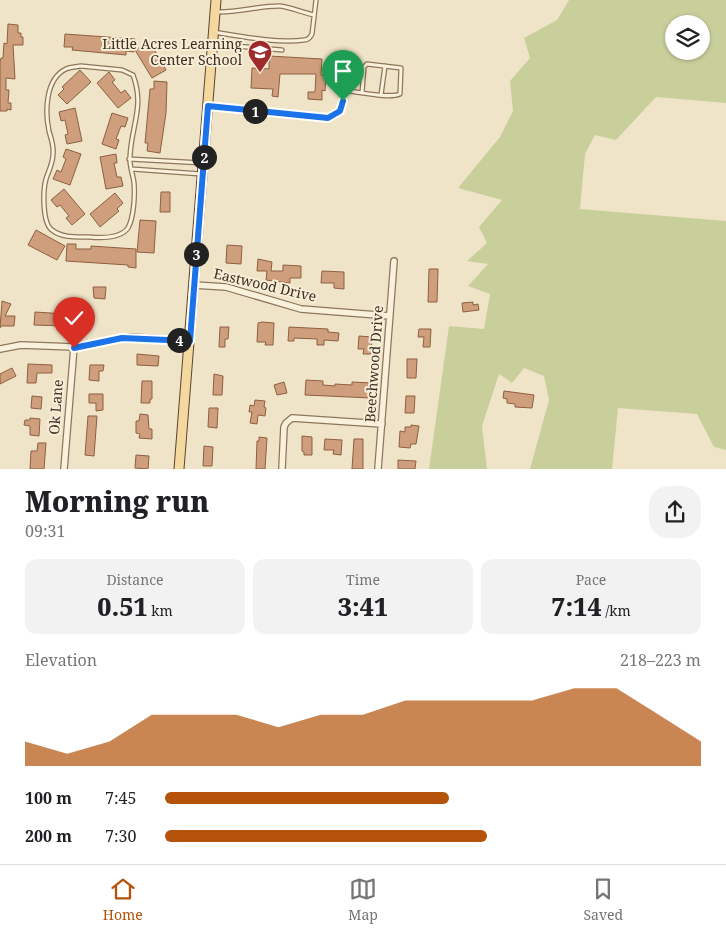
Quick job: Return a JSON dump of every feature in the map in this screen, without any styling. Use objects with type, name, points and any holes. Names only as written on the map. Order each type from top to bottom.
[{"type":"main road","points":[[179,469],[216,0]]},
{"type":"street","name":"Beechwood Drive","points":[[378,469],[394,261]]},
{"type":"street","name":"Eastwood Drive","points":[[194,285],[226,287],[301,309],[390,316]]},
{"type":"street","points":[[0,349],[21,345],[74,348],[122,338],[190,341]]},
{"type":"street","name":"Ok Lane","points":[[64,469],[74,348]]},
{"type":"street","points":[[282,469],[284,428],[289,419],[297,417],[382,424]]},
{"type":"lane","points":[[214,32],[275,40],[305,40],[312,34],[316,0]]},
{"type":"lane","points":[[215,12],[233,12],[278,6],[314,15]]},
{"type":"lane","points":[[213,44],[282,50]]},
{"type":"lane","points":[[208,106],[328,118],[340,111],[344,94],[348,91],[362,93],[397,96],[400,94],[401,68],[367,64],[364,67],[362,93]]},
{"type":"lane","points":[[81,66],[122,70],[133,75],[138,88],[138,103],[129,160],[132,169],[134,185],[133,208],[127,229],[118,235],[102,238],[62,236],[50,229],[45,216],[44,198],[46,180],[53,156],[48,118],[49,92],[56,78],[66,69],[81,66]]},
{"type":"lane","points":[[381,94],[384,66]]},
{"type":"lane","points":[[129,160],[203,164]]},
{"type":"lane","points":[[132,169],[203,174]]},
{"type":"green space","points":[[569,0],[726,0],[726,103],[656,97],[616,140],[595,135],[585,154],[580,209],[726,221],[726,450],[714,447],[697,414],[618,408],[612,469],[530,469],[549,400],[544,376],[524,368],[512,383],[499,374],[482,426],[487,469],[429,469],[449,326],[484,329],[490,294],[468,286],[488,264],[467,261],[487,243],[479,227],[502,200],[458,188],[500,137],[513,111],[510,81],[530,58],[524,38],[557,20]]},
{"type":"building","points":[[8,24],[18,25],[18,33],[21,33],[21,37],[23,37],[23,45],[13,45],[15,79],[6,78],[6,90],[9,90],[8,103],[11,103],[11,110],[0,111],[0,62],[1,58],[3,58],[4,43],[7,44]]},
{"type":"building","points":[[65,34],[135,39],[134,52],[126,51],[126,55],[72,50],[73,47],[64,47]]},
{"type":"building","points":[[150,42],[166,70],[152,78],[135,50]]},
{"type":"building","points":[[269,56],[322,59],[321,75],[326,75],[325,91],[322,90],[322,100],[308,99],[308,92],[315,92],[316,74],[280,74],[278,97],[272,96],[273,89],[251,88],[252,68],[269,69]]},
{"type":"building","points":[[80,70],[91,82],[67,104],[58,95],[64,89],[62,87]]},
{"type":"building","points":[[109,72],[115,80],[112,82],[121,93],[125,90],[131,98],[118,108],[97,83]]},
{"type":"building","points":[[154,81],[167,82],[166,113],[160,153],[147,151],[148,143],[145,143],[150,89],[154,89]]},
{"type":"building","points":[[75,108],[82,141],[67,144],[65,135],[68,134],[65,120],[61,121],[59,112]]},
{"type":"building","points":[[112,113],[128,118],[125,127],[121,126],[116,139],[119,140],[116,149],[102,144]]},
{"type":"building","points":[[66,149],[81,154],[70,185],[53,179],[57,170],[61,172],[66,159],[63,157]]},
{"type":"building","points":[[116,154],[117,163],[114,163],[117,177],[121,177],[123,186],[106,189],[100,157]]},
{"type":"building","points":[[64,189],[85,214],[72,225],[66,218],[69,216],[60,205],[57,207],[51,200]]},
{"type":"building","points":[[161,192],[170,192],[170,212],[160,212]]},
{"type":"building","points":[[115,193],[123,203],[117,209],[119,211],[100,227],[90,214]]},
{"type":"building","points":[[140,220],[156,221],[154,253],[137,252]]},
{"type":"building","points":[[36,230],[65,246],[57,260],[28,245]]},
{"type":"building","points":[[67,244],[76,244],[76,249],[91,249],[91,246],[136,249],[136,268],[128,267],[128,265],[66,261]]},
{"type":"building","points":[[227,245],[242,246],[241,264],[226,263]]},
{"type":"building","points":[[258,259],[272,262],[271,271],[283,271],[283,265],[301,266],[301,278],[290,278],[290,283],[266,280],[267,271],[257,271]]},
{"type":"building","points":[[429,269],[438,269],[437,302],[428,302]]},
{"type":"building","points":[[322,271],[344,272],[344,289],[334,288],[334,283],[321,283]]},
{"type":"building","points":[[93,287],[106,287],[105,299],[94,298]]},
{"type":"building","points":[[2,301],[11,304],[5,316],[15,316],[14,326],[1,326],[0,328]]},
{"type":"building","points":[[473,302],[473,305],[478,304],[479,310],[463,312],[462,303]]},
{"type":"building","points":[[35,312],[66,314],[65,326],[34,325]]},
{"type":"building","points":[[258,323],[274,323],[273,345],[265,345],[266,342],[257,342]]},
{"type":"building","points":[[220,327],[229,327],[228,339],[225,339],[225,347],[219,347]]},
{"type":"building","points":[[289,327],[328,329],[328,332],[339,333],[338,341],[324,340],[324,345],[317,345],[317,339],[294,338],[294,341],[288,341]]},
{"type":"building","points":[[419,329],[431,329],[430,347],[423,347],[424,337],[418,337]]},
{"type":"building","points":[[359,336],[372,337],[371,354],[363,354],[364,349],[358,349]]},
{"type":"building","points":[[137,354],[159,356],[158,366],[137,365]]},
{"type":"building","points":[[407,359],[417,359],[416,378],[407,378]]},
{"type":"building","points":[[28,364],[52,365],[52,373],[37,373],[36,383],[27,383]]},
{"type":"building","points":[[90,365],[104,365],[103,371],[99,371],[99,381],[89,380]]},
{"type":"building","points":[[12,368],[16,376],[0,384],[0,374]]},
{"type":"building","points":[[214,374],[223,376],[222,395],[213,395]]},
{"type":"building","points":[[306,380],[323,381],[323,385],[335,386],[335,384],[352,385],[352,382],[372,383],[371,398],[305,395]]},
{"type":"building","points":[[142,381],[152,381],[152,399],[150,399],[150,403],[141,403]]},
{"type":"building","points":[[284,382],[287,393],[277,395],[274,385]]},
{"type":"building","points":[[504,391],[534,395],[532,408],[515,407],[515,404],[507,403],[507,399],[503,398]]},
{"type":"building","points":[[89,394],[103,394],[103,410],[96,411],[96,403],[89,403]]},
{"type":"building","points":[[32,396],[42,397],[41,409],[31,408]]},
{"type":"building","points":[[406,396],[415,396],[414,413],[405,413]]},
{"type":"building","points":[[255,400],[265,401],[264,407],[266,408],[265,416],[258,415],[257,424],[250,423],[252,412],[249,412],[250,405],[254,406]]},
{"type":"building","points":[[209,408],[218,408],[217,428],[208,427]]},
{"type":"building","points":[[140,414],[148,415],[149,429],[152,429],[152,439],[139,438],[140,434],[136,433],[136,421],[139,421]]},
{"type":"building","points":[[88,416],[97,416],[94,456],[85,455]]},
{"type":"building","points":[[30,418],[40,419],[39,436],[30,435],[30,426],[24,425],[25,420],[30,420]]},
{"type":"building","points":[[411,425],[419,426],[416,444],[411,444],[410,448],[399,447],[400,431],[405,432],[405,427],[411,427]]},
{"type":"building","points":[[302,436],[312,437],[312,455],[304,455],[302,451]]},
{"type":"building","points":[[259,437],[267,438],[265,469],[256,469],[257,441],[259,441]]},
{"type":"building","points":[[325,439],[342,440],[341,455],[333,454],[334,450],[324,450]]},
{"type":"building","points":[[354,439],[363,439],[363,469],[352,469]]},
{"type":"building","points":[[38,443],[46,443],[44,469],[30,469],[31,451],[37,451]]},
{"type":"building","points":[[204,446],[213,447],[212,466],[203,466]]},
{"type":"building","points":[[136,455],[149,456],[148,469],[135,468]]},
{"type":"building","points":[[398,460],[416,461],[415,469],[398,469]]},
{"type":"place","name":"Little Acres Learning Center School","points":[[260,73]]},
{"type":"route","points":[[74,348],[122,338],[140,337],[190,341],[208,106],[328,118],[340,111],[343,101]]}]
